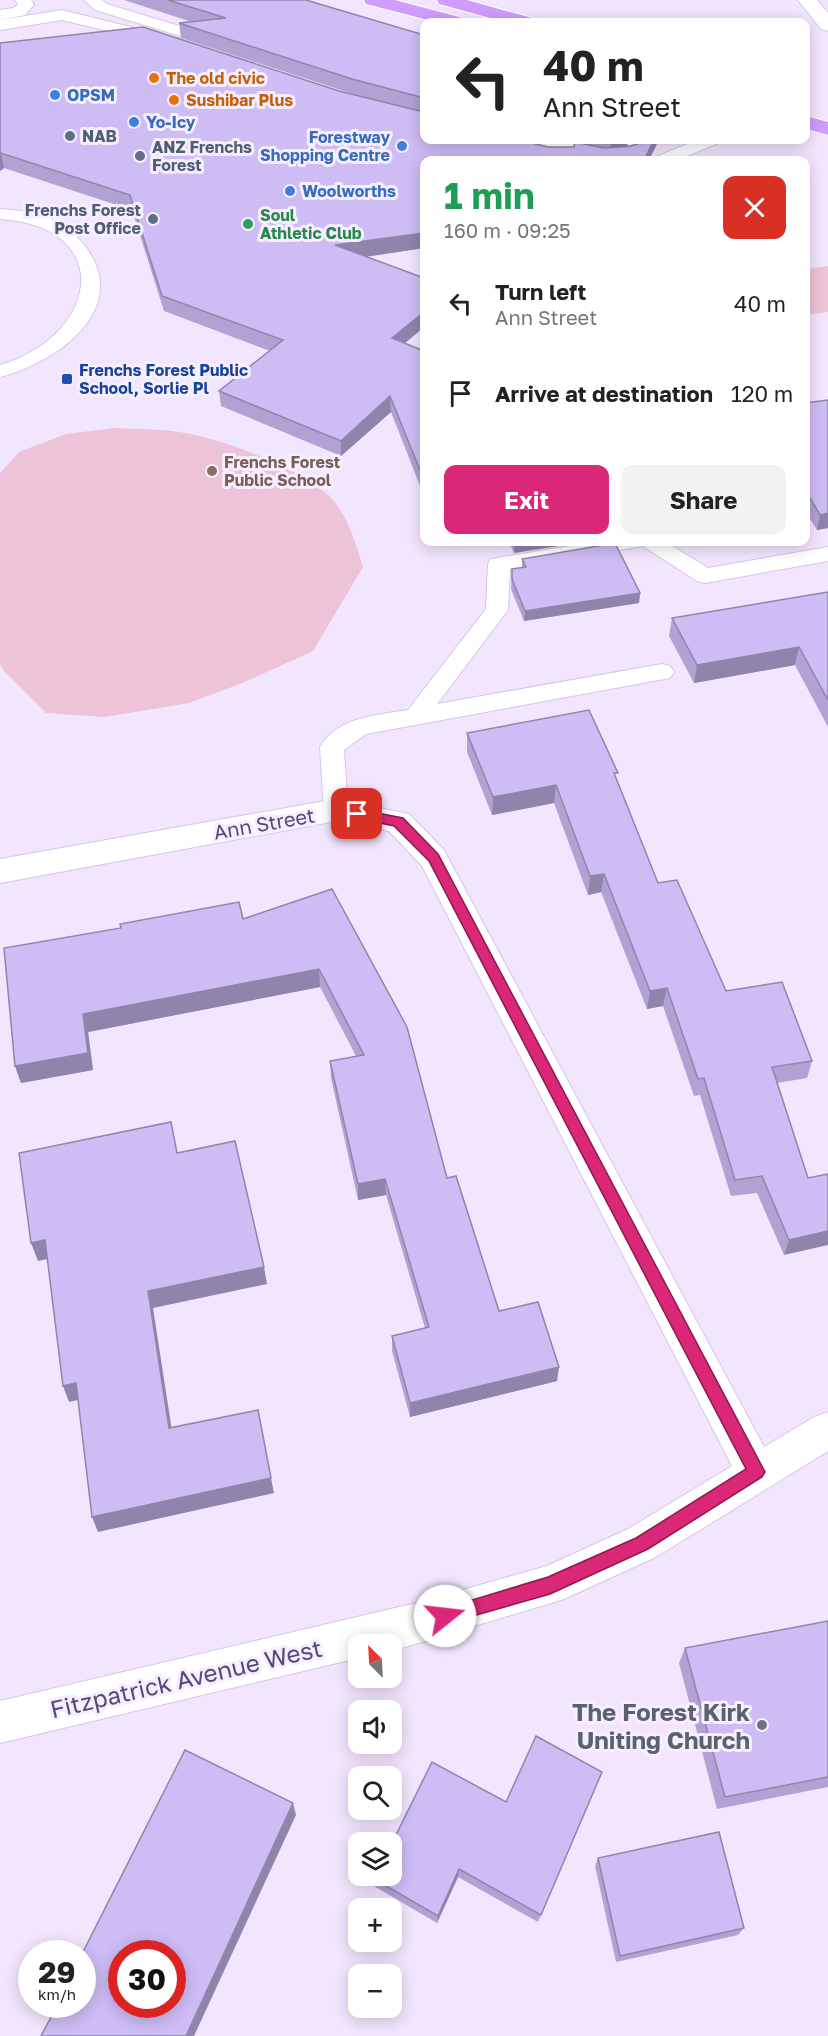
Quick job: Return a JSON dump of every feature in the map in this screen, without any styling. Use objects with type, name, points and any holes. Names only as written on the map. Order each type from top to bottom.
[{"type":"main road","points":[[373,0],[441,18]]},
{"type":"main road","points":[[446,0],[511,18]]},
{"type":"main road","points":[[810,123],[828,129]]},
{"type":"street","points":[[816,5],[828,25]]},
{"type":"street","name":"Ann Street","points":[[0,871],[336,810],[398,822],[433,858],[756,1472]]},
{"type":"street","name":"Fitzpatrick Avenue West","points":[[0,1722],[412,1625],[550,1585],[642,1543],[828,1430]]},
{"type":"lane","points":[[4,18],[27,5],[68,0]]},
{"type":"lane","points":[[27,5],[77,19],[167,41],[225,60],[216,42],[101,7],[91,0],[77,19]]},
{"type":"lane","points":[[628,156],[637,151],[638,144]]},
{"type":"lane","points":[[673,156],[701,144]]},
{"type":"lane","points":[[539,146],[603,156]]},
{"type":"lane","points":[[539,146],[558,156]]},
{"type":"lane","points":[[0,214],[22,216],[50,224],[76,246],[87,262],[93,279],[88,302],[63,339],[37,358],[0,371]]},
{"type":"lane","points":[[414,717],[497,610],[499,564],[610,546]]},
{"type":"lane","points":[[657,546],[705,576],[828,554]]},
{"type":"lane","points":[[336,810],[332,747],[358,727],[662,672]]},
{"type":"shaded area","points":[[828,266],[828,312],[810,314],[810,268]]},
{"type":"shaded area","points":[[115,428],[179,432],[236,447],[296,473],[334,501],[350,528],[363,567],[313,651],[240,684],[189,703],[104,717],[46,713],[3,670],[0,664],[0,473],[19,452],[66,434]]},
{"type":"building","points":[[168,0],[306,0],[420,34],[420,97],[352,79],[179,23],[226,18]]},
{"type":"building","name":"Forestway Shopping Centre","points":[[143,27],[339,91],[420,111],[420,144],[536,144],[548,147],[574,147],[575,144],[585,144],[604,148],[652,144],[646,156],[420,156],[420,234],[335,245],[420,277],[420,315],[392,338],[420,349],[420,470],[390,396],[341,441],[219,391],[283,340],[162,296],[130,195],[0,154],[0,43]]},
{"type":"building","points":[[828,400],[828,513],[820,515],[810,498],[810,402]]},
{"type":"building","points":[[598,546],[616,546],[640,593],[525,611],[512,579],[512,569],[526,567],[522,559]]},
{"type":"building","points":[[828,592],[828,700],[799,647],[697,665],[672,618]]},
{"type":"building","points":[[589,710],[618,773],[614,773],[658,883],[677,880],[726,991],[782,982],[812,1061],[772,1067],[808,1178],[828,1174],[828,1231],[789,1240],[762,1176],[735,1180],[704,1078],[698,1079],[667,988],[650,991],[604,874],[590,876],[556,785],[493,797],[467,733]]},
{"type":"building","points":[[332,889],[407,1027],[447,1178],[456,1176],[499,1311],[538,1302],[559,1367],[410,1403],[392,1336],[429,1327],[385,1179],[358,1184],[330,1061],[364,1055],[319,969],[83,1014],[88,1053],[15,1066],[4,948],[121,928],[120,924],[239,902],[243,919]]},
{"type":"building","points":[[171,1122],[177,1153],[235,1141],[264,1267],[148,1291],[169,1428],[258,1410],[271,1478],[92,1517],[76,1383],[63,1386],[45,1240],[31,1243],[19,1153]]},
{"type":"building","name":"The Forest Kirk Uniting Church","points":[[828,1621],[828,1777],[725,1797],[685,1648]]},
{"type":"building","points":[[536,1736],[602,1772],[541,1915],[459,1869],[438,1916],[386,1886],[402,1886],[402,1832],[397,1832],[432,1762],[506,1802]]},
{"type":"building","points":[[185,1750],[293,1803],[186,2036],[41,2036],[51,2018],[96,2018],[96,1940],[89,1940]]},
{"type":"building","points":[[719,1832],[744,1928],[620,1956],[598,1858]]},
{"type":"place","name":"The old civic","points":[[154,78]]},
{"type":"place","name":"OPSM","points":[[55,95]]},
{"type":"place","name":"Sushibar Plus","points":[[174,100]]},
{"type":"place","name":"Yo-Icy","points":[[134,122]]},
{"type":"place","name":"NAB","points":[[70,136]]},
{"type":"place","name":"Forestway Shopping Centre","points":[[402,146]]},
{"type":"place","name":"ANZ Frenchs Forest","points":[[140,156]]},
{"type":"place","name":"Woolworths","points":[[290,191]]},
{"type":"place","name":"Frenchs Forest Post Office","points":[[153,219]]},
{"type":"place","name":"Soul Athletic Club","points":[[248,224]]},
{"type":"place","name":"Frenchs Forest Public School, Sorlie Pl","points":[[67,379]]},
{"type":"place","name":"Frenchs Forest Public School","points":[[212,471]]},
{"type":"place","name":"The Forest Kirk Uniting Church","points":[[762,1725]]},
{"type":"route","points":[[357,814],[398,822],[433,858],[756,1472],[642,1543],[550,1585],[445,1616]]}]
